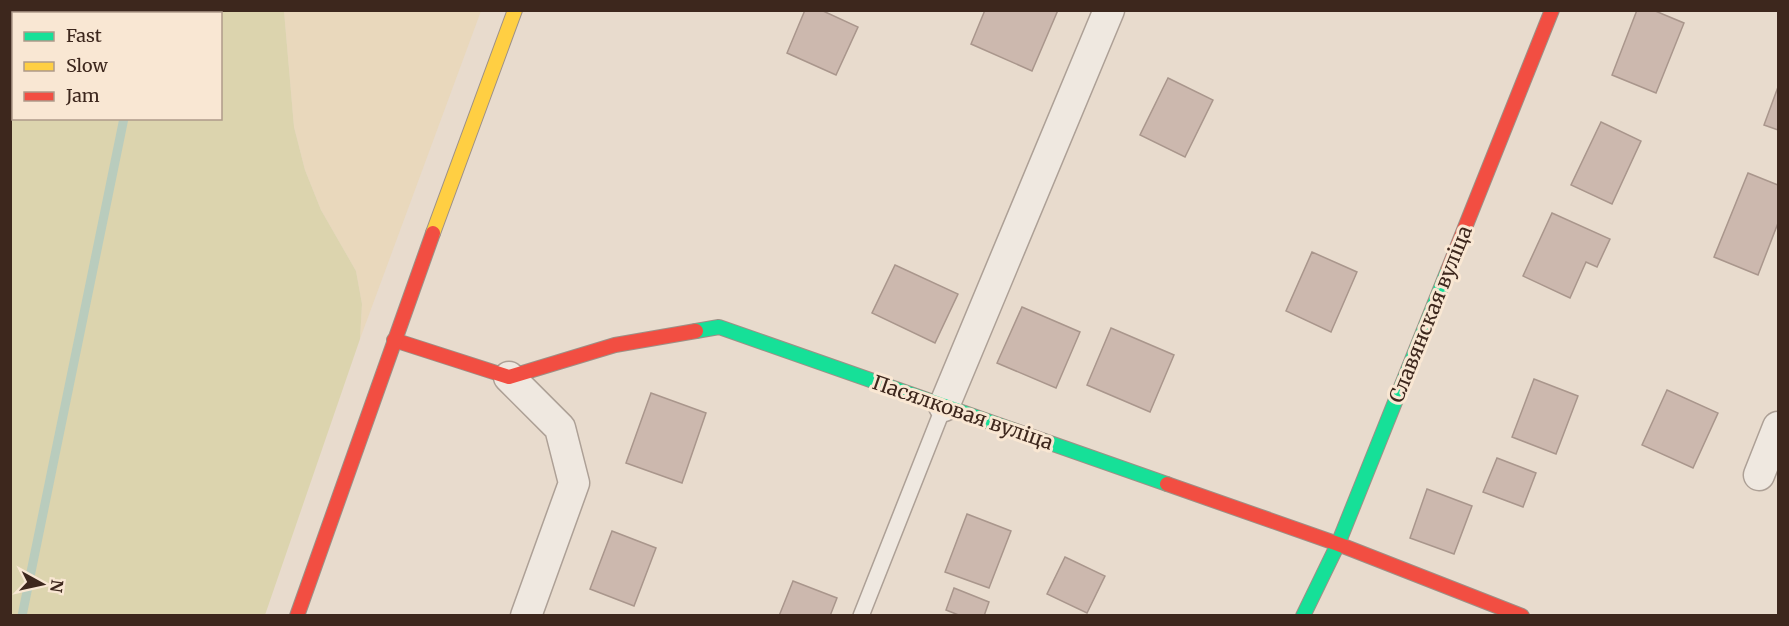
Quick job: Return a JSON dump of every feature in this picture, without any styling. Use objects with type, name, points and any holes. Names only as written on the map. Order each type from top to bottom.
[{"type":"street","points":[[297,615],[394,340],[515,10]]},
{"type":"street","points":[[944,406],[1109,10]]},
{"type":"street","name":"Славянская вуліца","points":[[1304,615],[1338,544],[1552,10]]},
{"type":"street","name":"Пасялковая вуліца","points":[[509,378],[615,345],[719,327],[1338,544],[1522,615]]},
{"type":"street","points":[[394,340],[509,378],[560,428],[574,483],[526,615]]},
{"type":"street","points":[[1759,475],[1779,427]]},
{"type":"lane","points":[[861,615],[944,406]]},
{"type":"shaded area","points":[[10,11],[284,11],[294,127],[305,170],[321,210],[356,271],[362,304],[360,339],[265,615],[11,615]]},
{"type":"shaded area","points":[[284,11],[481,11],[360,339],[362,304],[356,271],[321,210],[305,170],[294,127]]},
{"type":"building","points":[[805,10],[821,10],[858,27],[836,75],[787,53]]},
{"type":"building","points":[[985,10],[1058,10],[1032,71],[971,44]]},
{"type":"building","points":[[1637,10],[1653,10],[1684,23],[1656,93],[1612,75]]},
{"type":"building","points":[[1168,78],[1213,100],[1185,157],[1140,135]]},
{"type":"building","points":[[1778,87],[1778,130],[1764,125]]},
{"type":"building","points":[[1601,122],[1641,141],[1612,204],[1571,185]]},
{"type":"building","points":[[1748,173],[1778,185],[1778,223],[1758,275],[1714,257]]},
{"type":"building","points":[[1552,213],[1610,239],[1597,267],[1586,262],[1570,298],[1523,276]]},
{"type":"building","points":[[1312,252],[1357,272],[1331,332],[1286,311]]},
{"type":"building","points":[[895,265],[958,294],[935,343],[872,313]]},
{"type":"building","points":[[1022,307],[1080,332],[1056,388],[997,363]]},
{"type":"building","points":[[1111,328],[1174,355],[1150,412],[1087,385]]},
{"type":"building","points":[[1534,379],[1578,396],[1556,454],[1512,437]]},
{"type":"building","points":[[1667,390],[1718,413],[1693,468],[1642,445]]},
{"type":"building","points":[[651,393],[706,413],[682,483],[626,463]]},
{"type":"building","points":[[1497,458],[1536,473],[1523,507],[1483,492]]},
{"type":"building","points":[[1427,489],[1472,506],[1454,554],[1410,538]]},
{"type":"building","points":[[967,514],[1011,531],[989,588],[945,572]]},
{"type":"building","points":[[612,531],[656,548],[634,606],[590,589]]},
{"type":"building","points":[[1065,557],[1105,576],[1087,613],[1047,594]]},
{"type":"building","points":[[793,581],[837,598],[830,616],[779,616]]},
{"type":"building","points":[[954,588],[989,602],[984,616],[961,616],[946,610]]},
{"type":"waterway","points":[[22,616],[124,120]]},
{"type":"traffic: fast","points":[[1303,616],[1338,544],[1448,270]]},
{"type":"traffic: fast","points":[[696,331],[719,327],[1167,484]]},
{"type":"traffic: slow","points":[[433,233],[515,10]]},
{"type":"traffic: jam","points":[[1448,270],[1552,10]]},
{"type":"traffic: jam","points":[[297,616],[433,233]]},
{"type":"traffic: jam","points":[[394,340],[509,377],[615,345],[696,331]]},
{"type":"traffic: jam","points":[[1167,484],[1338,544],[1522,616]]}]
